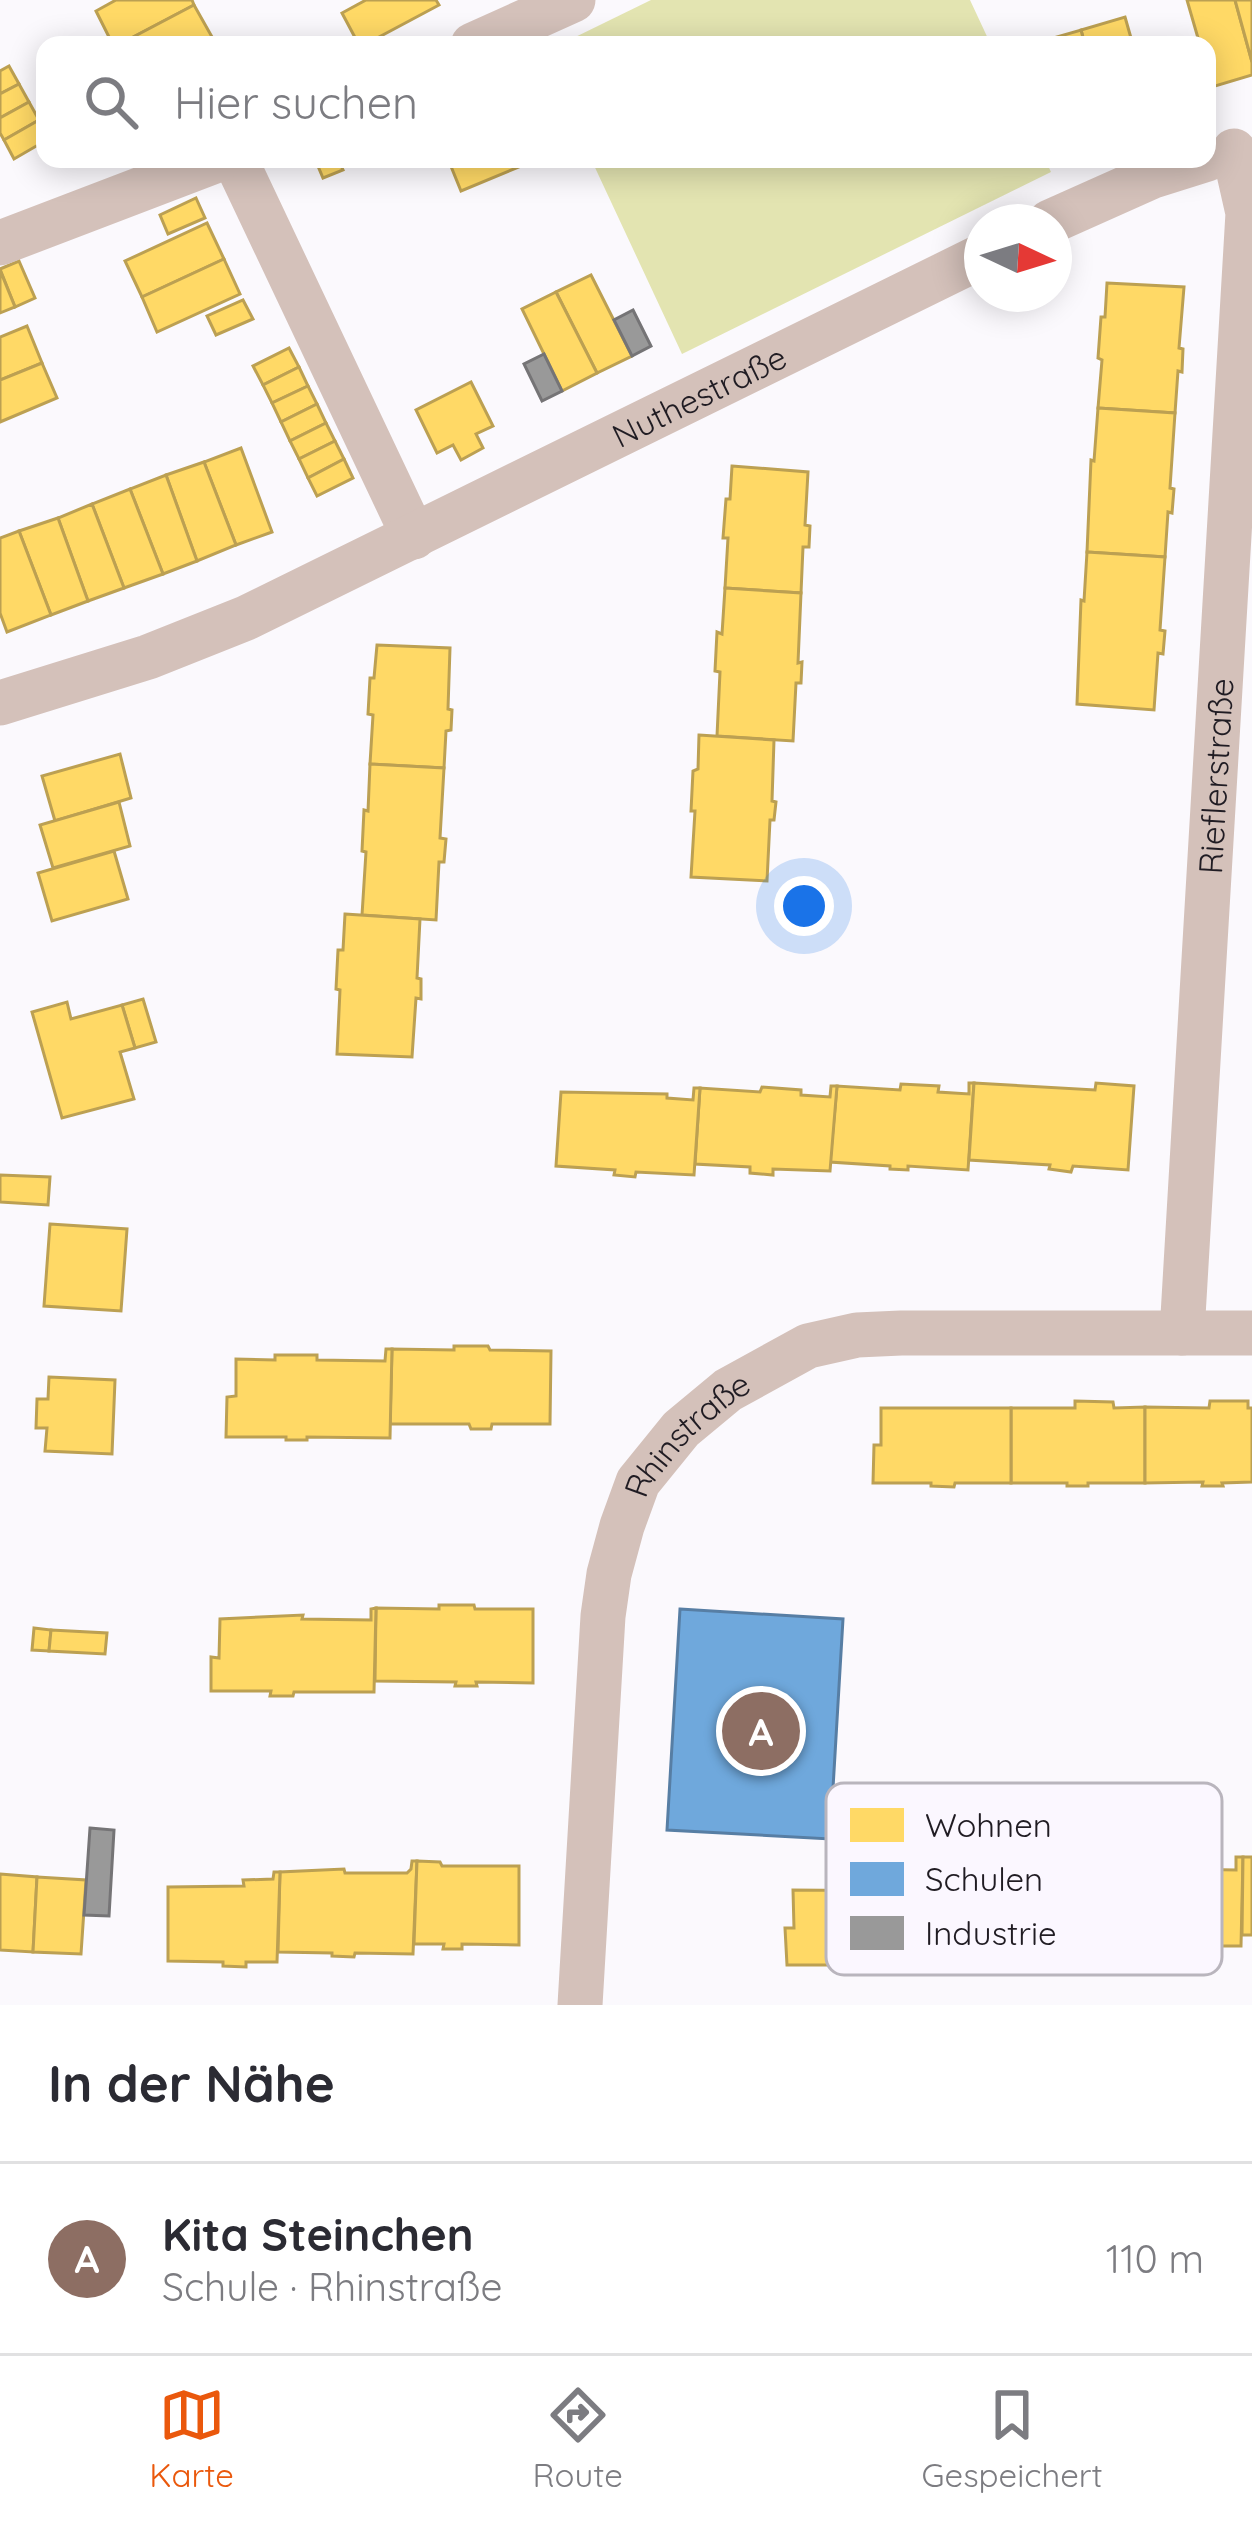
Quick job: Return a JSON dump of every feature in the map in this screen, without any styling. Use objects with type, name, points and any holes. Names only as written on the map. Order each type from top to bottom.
[{"type":"street","points":[[493,36],[573,0]]},
{"type":"street","name":"Rieflerstraße","points":[[1182,1333],[1247,213],[1225,154]]},
{"type":"street","points":[[0,243],[196,168]]},
{"type":"street","points":[[239,168],[414,537]]},
{"type":"street","points":[[1072,212],[1179,168]]},
{"type":"street","name":"Nuthestraße","points":[[0,703],[148,657],[246,619],[964,265]]},
{"type":"street","name":"Rhinstraße","points":[[580,2005],[609,1574],[638,1482],[681,1429],[728,1390],[808,1346],[856,1335],[1252,1333]]},
{"type":"green space","points":[[651,0],[970,0],[987,36],[577,36]]},
{"type":"green space","points":[[595,168],[1049,168],[1051,172],[986,204],[964,204],[964,215],[682,354]]},
{"type":"building: Wohnen","points":[[116,0],[192,0],[194,5],[135,36],[108,36],[96,11]]},
{"type":"building: Wohnen","points":[[366,0],[436,0],[439,5],[381,36],[354,36],[342,13]]},
{"type":"building: Wohnen","points":[[1187,0],[1235,0],[1252,75],[1216,86],[1216,36],[1197,36]]},
{"type":"building: Wohnen","points":[[1235,0],[1252,0],[1252,62]]},
{"type":"building: Wohnen","points":[[194,5],[211,36],[135,36]]},
{"type":"building: Wohnen","points":[[1125,17],[1130,36],[1083,36],[1081,30]]},
{"type":"building: Wohnen","points":[[9,66],[19,84],[0,94],[0,71]]},
{"type":"building: Wohnen","points":[[19,84],[29,102],[0,118],[0,94]]},
{"type":"building: Wohnen","points":[[29,102],[36,122],[4,140],[0,118]]},
{"type":"building: Wohnen","points":[[36,122],[36,146],[14,159],[4,140]]},
{"type":"building: Wohnen","points":[[319,168],[342,168],[343,170],[323,178]]},
{"type":"building: Wohnen","points":[[452,168],[516,168],[461,191]]},
{"type":"building: Wohnen","points":[[196,198],[205,218],[168,234],[160,215]]},
{"type":"building: Wohnen","points":[[207,223],[224,259],[142,297],[125,261]]},
{"type":"building: Wohnen","points":[[224,259],[240,294],[157,332],[142,297]]},
{"type":"building: Wohnen","points":[[19,261],[35,298],[15,307],[0,269]]},
{"type":"building: Wohnen","points":[[0,270],[15,307],[0,313]]},
{"type":"building: Wohnen","points":[[591,275],[632,356],[597,373],[556,292]]},
{"type":"building: Wohnen","points":[[1107,283],[1184,287],[1182,372],[1178,371],[1175,413],[1098,408]]},
{"type":"building: Wohnen","points":[[556,292],[597,373],[562,391],[522,309]]},
{"type":"building: Wohnen","points":[[243,300],[253,319],[216,335],[207,316]]},
{"type":"building: Wohnen","points":[[27,326],[42,363],[0,380],[0,337]]},
{"type":"building: Wohnen","points":[[289,348],[299,367],[263,385],[253,366]]},
{"type":"building: Wohnen","points":[[42,363],[57,398],[0,422],[0,380]]},
{"type":"building: Wohnen","points":[[299,367],[308,386],[272,403],[263,385]]},
{"type":"building: Wohnen","points":[[471,382],[493,426],[476,434],[483,448],[461,460],[453,445],[437,453],[416,410]]},
{"type":"building: Wohnen","points":[[308,386],[317,404],[281,422],[272,403]]},
{"type":"building: Wohnen","points":[[317,404],[326,423],[290,441],[281,422]]},
{"type":"building: Wohnen","points":[[1098,408],[1175,413],[1170,488],[1174,489],[1165,557],[1087,552]]},
{"type":"building: Wohnen","points":[[326,423],[335,441],[299,459],[290,441]]},
{"type":"building: Wohnen","points":[[335,441],[344,459],[308,478],[299,459]]},
{"type":"building: Wohnen","points":[[241,448],[272,532],[236,545],[204,462]]},
{"type":"building: Wohnen","points":[[344,459],[353,478],[317,496],[308,478]]},
{"type":"building: Wohnen","points":[[204,462],[236,545],[197,561],[166,475]]},
{"type":"building: Wohnen","points":[[732,466],[808,472],[805,525],[810,526],[809,547],[803,547],[801,593],[725,588],[728,538],[723,538]]},
{"type":"building: Wohnen","points":[[166,475],[197,561],[163,574],[130,489]]},
{"type":"building: Wohnen","points":[[130,489],[163,574],[124,588],[92,504]]},
{"type":"building: Wohnen","points":[[92,504],[124,588],[88,601],[58,518]]},
{"type":"building: Wohnen","points":[[58,518],[88,601],[51,615],[19,531]]},
{"type":"building: Wohnen","points":[[19,531],[51,615],[7,632],[0,613],[0,538]]},
{"type":"building: Wohnen","points":[[1087,552],[1165,557],[1160,630],[1165,631],[1163,654],[1158,653],[1154,710],[1077,704]]},
{"type":"building: Wohnen","points":[[725,588],[801,593],[801,683],[796,683],[793,741],[717,736],[717,632],[722,634]]},
{"type":"building: Wohnen","points":[[377,645],[450,648],[451,730],[446,731],[444,768],[370,764],[370,678],[374,678]]},
{"type":"building: Wohnen","points":[[699,735],[774,740],[772,801],[776,802],[774,820],[770,820],[767,881],[691,877],[693,771],[698,769]]},
{"type":"building: Wohnen","points":[[120,754],[131,798],[55,821],[42,776]]},
{"type":"building: Wohnen","points":[[370,764],[444,768],[440,838],[446,839],[444,862],[439,862],[436,920],[362,915]]},
{"type":"building: Wohnen","points":[[119,802],[130,846],[53,868],[40,825]]},
{"type":"building: Wohnen","points":[[114,851],[128,899],[52,921],[38,873]]},
{"type":"building: Wohnen","points":[[345,914],[420,919],[417,978],[421,979],[421,999],[416,998],[412,1057],[337,1054],[338,950],[343,950]]},
{"type":"building: Wohnen","points":[[143,999],[156,1042],[135,1048],[122,1005]]},
{"type":"building: Wohnen","points":[[67,1002],[71,1019],[122,1005],[135,1048],[120,1052],[134,1099],[62,1118],[32,1012]]},
{"type":"building: Wohnen","points":[[969,1083],[974,1083],[968,1170],[830,1162],[837,1086],[900,1090],[901,1084],[939,1086],[938,1092],[969,1094]]},
{"type":"building: Wohnen","points":[[974,1083],[1095,1090],[1096,1083],[1134,1086],[1128,1170],[1073,1166],[1071,1172],[1049,1169],[1050,1165],[969,1160]]},
{"type":"building: Wohnen","points":[[831,1086],[837,1086],[830,1171],[773,1169],[773,1175],[750,1173],[750,1167],[695,1164],[700,1088],[760,1092],[762,1087],[830,1097]]},
{"type":"building: Wohnen","points":[[694,1088],[700,1088],[694,1175],[636,1172],[635,1177],[614,1175],[615,1170],[556,1166],[561,1092],[667,1094],[667,1098],[693,1100]]},
{"type":"building: Wohnen","points":[[0,1175],[50,1177],[48,1205],[0,1202]]},
{"type":"building: Wohnen","points":[[50,1224],[127,1229],[121,1311],[44,1306]]},
{"type":"building: Wohnen","points":[[454,1346],[551,1351],[550,1424],[492,1424],[491,1429],[471,1429],[469,1424],[390,1424],[392,1349],[454,1350]]},
{"type":"building: Wohnen","points":[[386,1349],[392,1349],[390,1438],[226,1437],[227,1397],[236,1396],[236,1359],[317,1355],[317,1360],[385,1361]]},
{"type":"building: Wohnen","points":[[49,1377],[115,1380],[112,1454],[45,1451],[47,1428],[36,1428],[37,1399],[48,1399]]},
{"type":"building: Wohnen","points":[[1075,1401],[1113,1402],[1114,1408],[1145,1407],[1145,1483],[1011,1483],[1011,1408],[1075,1408]]},
{"type":"building: Wohnen","points":[[1210,1401],[1248,1401],[1252,1408],[1252,1482],[1223,1486],[1145,1483],[1145,1407],[1209,1408]]},
{"type":"building: Wohnen","points":[[881,1408],[1011,1408],[1011,1483],[955,1483],[954,1487],[873,1483],[874,1445],[881,1445]]},
{"type":"building: Wohnen","points":[[439,1605],[533,1609],[533,1683],[455,1686],[456,1682],[375,1681],[376,1608],[439,1609]]},
{"type":"building: Wohnen","points":[[376,1608],[374,1692],[270,1696],[271,1691],[211,1691],[211,1657],[219,1658],[220,1619],[303,1615],[302,1619],[371,1620],[371,1609]]},
{"type":"building: Wohnen","points":[[34,1628],[51,1630],[49,1651],[32,1650]]},
{"type":"building: Wohnen","points":[[51,1630],[107,1633],[105,1654],[49,1651]]},
{"type":"building: Wohnen","points":[[1236,1857],[1243,1857],[1241,1946],[1222,1946],[1222,1870],[1236,1870]]},
{"type":"building: Wohnen","points":[[1243,1857],[1252,1857],[1252,1935],[1242,1935]]},
{"type":"building: Wohnen","points":[[412,1861],[417,1861],[413,1954],[355,1953],[354,1957],[278,1952],[280,1872],[407,1873]]},
{"type":"building: Wohnen","points":[[417,1861],[442,1866],[519,1866],[519,1945],[462,1944],[462,1949],[443,1949],[444,1944],[414,1944]]},
{"type":"building: Wohnen","points":[[274,1872],[280,1872],[277,1962],[246,1962],[246,1967],[168,1961],[168,1887],[244,1886],[243,1880],[273,1879]]},
{"type":"building: Wohnen","points":[[0,1874],[37,1877],[33,1952],[0,1950]]},
{"type":"building: Wohnen","points":[[37,1877],[86,1880],[81,1954],[33,1952]]},
{"type":"building: Wohnen","points":[[793,1890],[826,1890],[826,1965],[787,1965],[785,1928],[794,1928]]},
{"type":"building: Schulen","points":[[680,1609],[843,1619],[833,1783],[826,1783],[826,1839],[667,1830]]},
{"type":"building: Industrie","points":[[633,310],[651,346],[632,356],[614,320]]},
{"type":"building: Industrie","points":[[544,354],[562,391],[542,401],[524,364]]},
{"type":"building: Industrie","points":[[90,1828],[114,1830],[109,1916],[84,1915]]},
{"type":"place","name":"Kita Steinchen","points":[[761,1731]]}]
